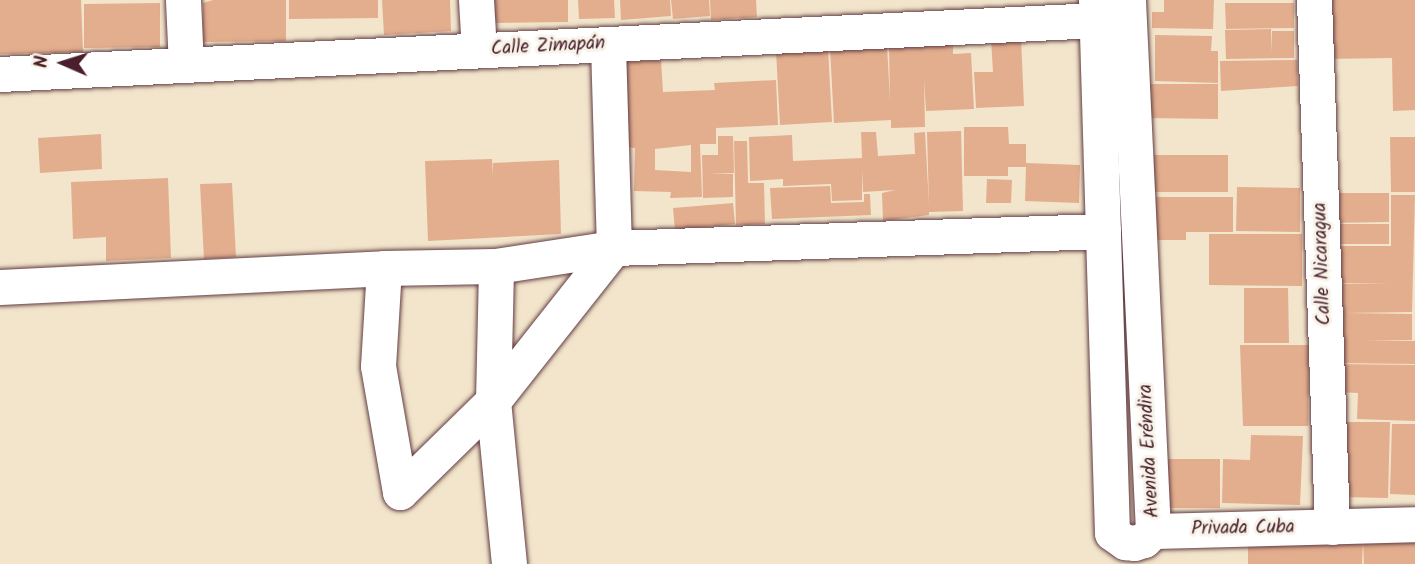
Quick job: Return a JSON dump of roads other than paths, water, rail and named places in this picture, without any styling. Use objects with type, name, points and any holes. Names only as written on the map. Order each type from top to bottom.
[{"type":"street","points":[[183,0],[186,65]]},
{"type":"street","points":[[476,0],[479,50]]},
{"type":"street","name":"Avenida Eréndira","points":[[1096,10],[1112,533],[1125,542],[1134,543],[1144,541],[1153,531],[1128,0]]},
{"type":"street","name":"Calle Nicaragua","points":[[1314,0],[1332,527]]},
{"type":"street","name":"Calle Zimapán","points":[[0,74],[608,44],[1096,10]]},
{"type":"street","points":[[384,268],[378,366],[400,492],[494,401],[614,248],[608,44]]},
{"type":"street","points":[[0,287],[384,268],[496,266],[614,248],[1103,231]]},
{"type":"street","points":[[496,266],[494,401],[509,564]]},
{"type":"street","name":"Privada Cuba","points":[[1153,531],[1415,524]]}]
